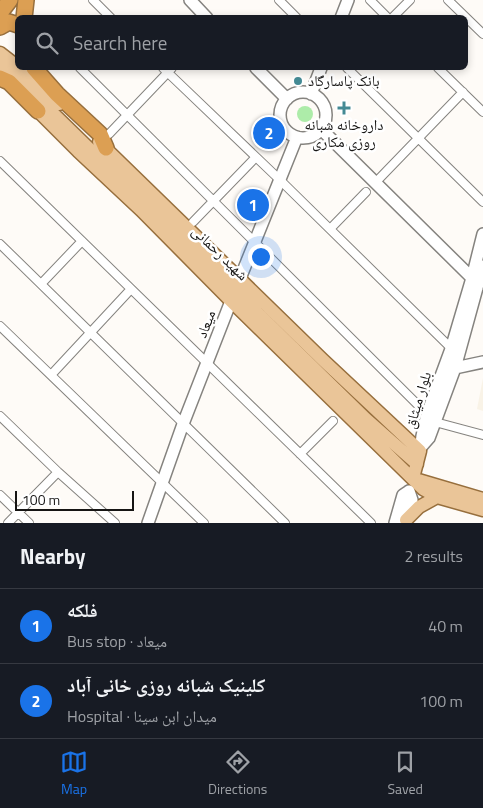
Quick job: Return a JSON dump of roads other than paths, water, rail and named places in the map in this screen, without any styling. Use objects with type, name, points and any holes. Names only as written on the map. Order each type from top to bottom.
[{"type":"highway","points":[[0,12],[10,0]]},
{"type":"highway","points":[[24,15],[26,0]]},
{"type":"highway","points":[[0,27],[9,22],[15,24]]},
{"type":"highway","points":[[36,70],[57,94],[108,141]]},
{"type":"highway","points":[[0,78],[9,82],[38,111]]},
{"type":"highway","points":[[0,86],[14,91],[38,111]]},
{"type":"main road","points":[[190,0],[204,15]]},
{"type":"main road","points":[[342,15],[348,0]]},
{"type":"main road","name":"شهید رحمانی","points":[[0,53],[15,65]]},
{"type":"main road","name":"شهید رحمانی","points":[[0,65],[22,83],[366,419],[417,464]]},
{"type":"main road","name":"شهید رحمانی","points":[[22,70],[108,141],[235,290],[423,489],[437,497]]},
{"type":"main road","points":[[258,70],[287,99]]},
{"type":"main road","points":[[311,94],[320,70]]},
{"type":"main road","points":[[298,93],[311,94],[322,102],[326,116],[324,123],[316,134],[304,138],[297,137],[286,130],[282,124],[280,118],[283,104],[287,99],[298,93]]},
{"type":"main road","name":"شهید رحمانی","points":[[38,111],[141,210],[421,449]]},
{"type":"main road","points":[[321,129],[461,267],[479,275]]},
{"type":"main road","name":"میعاد","points":[[148,523],[235,290],[297,137]]},
{"type":"main road","name":"بلوار میثاق","points":[[421,449],[429,438],[431,418],[479,275],[483,234]]},
{"type":"main road","name":"بلوار میثاق","points":[[431,418],[454,368],[455,351]]},
{"type":"main road","points":[[454,368],[483,362]]},
{"type":"main road","points":[[402,522],[412,500],[409,491],[421,449]]},
{"type":"main road","points":[[413,478],[483,499]]},
{"type":"main road","points":[[402,522],[419,507],[437,497],[483,510]]},
{"type":"street","points":[[93,0],[108,15]]},
{"type":"street","points":[[279,0],[294,15]]},
{"type":"street","points":[[370,0],[385,15]]},
{"type":"street","points":[[395,15],[410,0]]},
{"type":"street","points":[[448,0],[463,15]]},
{"type":"street","points":[[468,19],[483,34]]},
{"type":"street","points":[[82,70],[431,418],[483,435]]},
{"type":"street","points":[[108,141],[127,115],[166,70]]},
{"type":"street","points":[[168,70],[455,351]]},
{"type":"street","points":[[349,70],[483,202]]},
{"type":"street","points":[[440,70],[483,112]]},
{"type":"street","points":[[375,183],[463,92]]},
{"type":"street","points":[[193,222],[256,157]]},
{"type":"street","points":[[0,161],[371,523]]},
{"type":"street","points":[[330,230],[366,192]]},
{"type":"street","points":[[41,284],[82,241]]},
{"type":"street","points":[[0,244],[284,523]]},
{"type":"street","points":[[51,375],[132,289]]},
{"type":"street","points":[[0,326],[204,523]]},
{"type":"street","points":[[0,416],[115,523]]},
{"type":"street","points":[[300,454],[333,420]]},
{"type":"street","points":[[8,523],[58,472]]},
{"type":"street","points":[[0,495],[29,523]]},
{"type":"place","name":"بانک پاسارگاد","points":[[298,81]]},
{"type":"place","name":"داروخانه شبانه روزی مکاری","points":[[344,108]]},
{"type":"place","name":"کلینیک شبانه روزی خانی آباد","points":[[269,133]]},
{"type":"place","name":"فلکه","points":[[253,205]]}]
